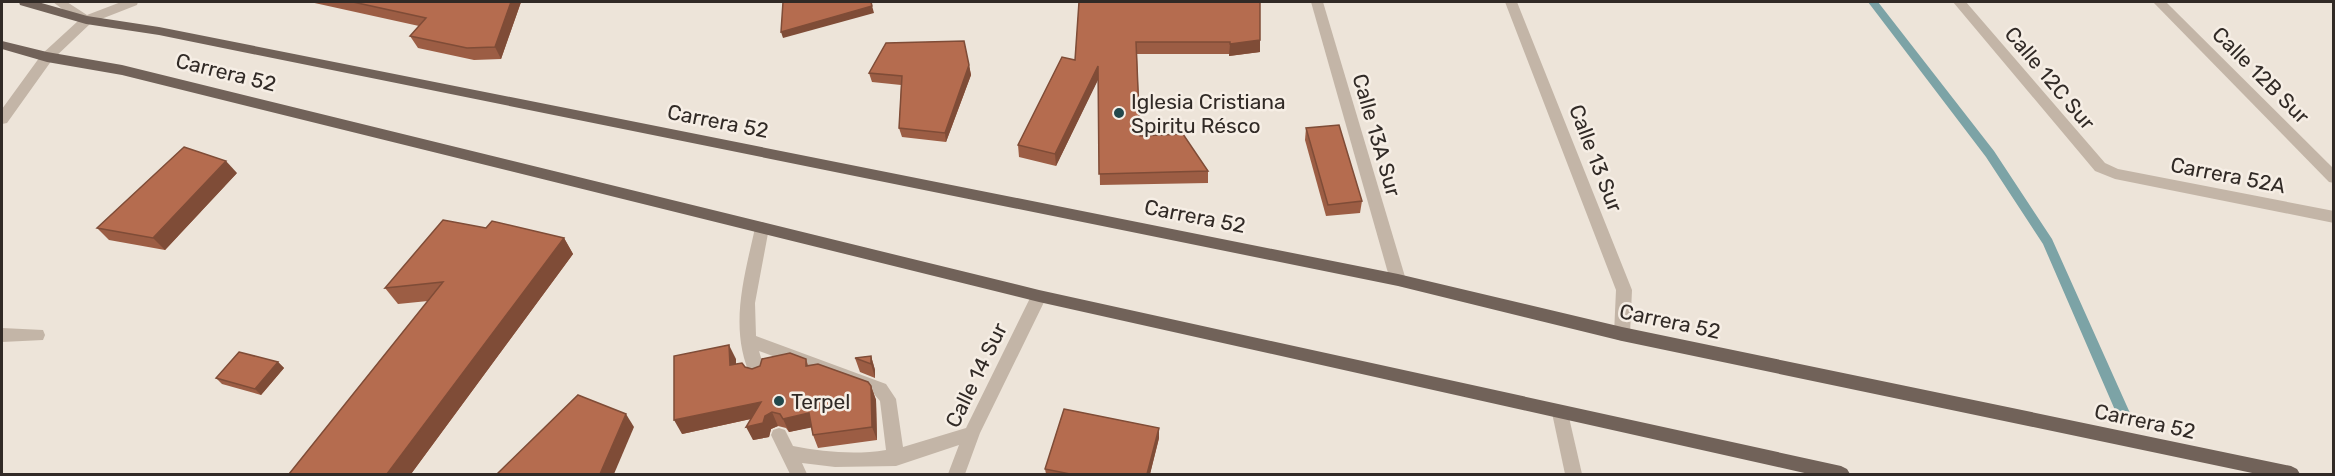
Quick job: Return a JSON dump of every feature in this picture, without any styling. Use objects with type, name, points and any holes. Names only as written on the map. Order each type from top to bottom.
[{"type":"main road","name":"Carrera 52","points":[[25,2],[86,20],[159,31],[1398,280],[1622,334],[2291,474]]},
{"type":"main road","name":"Carrera 52","points":[[2,45],[47,57],[122,70],[1039,296],[1841,474]]},
{"type":"street","points":[[59,2],[86,20]]},
{"type":"street","points":[[2,119],[47,57],[86,20],[132,2]]},
{"type":"street","name":"Calle 13A Sur","points":[[1317,2],[1398,280]]},
{"type":"street","name":"Calle 13 Sur","points":[[1511,2],[1624,290],[1622,334]]},
{"type":"street","name":"Calle 12C Sur","points":[[1959,2],[2083,150],[2100,167],[2115,174]]},
{"type":"street","name":"Calle 12B Sur","points":[[2159,2],[2334,178]]},
{"type":"street","name":"Carrera 52A","points":[[2115,174],[2334,218]]},
{"type":"street","points":[[758,375],[748,340],[747,303],[762,228]]},
{"type":"street","name":"Calle 14 Sur","points":[[957,474],[972,433],[1039,296]]},
{"type":"street","points":[[2,335],[37,335]]},
{"type":"street","points":[[748,340],[880,389],[888,399],[896,458]]},
{"type":"street","points":[[1560,413],[1574,474]]},
{"type":"street","points":[[788,452],[828,461],[896,458],[933,449],[972,433]]},
{"type":"street","points":[[778,435],[800,474]]},
{"type":"building","points":[[353,2],[511,2],[495,47],[467,48],[410,36],[426,18]]},
{"type":"building","points":[[783,2],[871,2],[872,6],[781,32]]},
{"type":"building","points":[[1079,2],[1260,2],[1260,40],[1230,44],[1230,42],[1136,42],[1140,136],[1183,134],[1208,171],[1099,174],[1098,66],[1055,154],[1018,145],[1062,57],[1075,60]]},
{"type":"building","points":[[964,41],[969,65],[945,133],[899,128],[902,76],[869,73],[886,43]]},
{"type":"building","points":[[1339,125],[1362,201],[1328,205],[1306,128]]},
{"type":"building","points":[[184,147],[226,161],[153,238],[97,228]]},
{"type":"building","points":[[443,220],[486,228],[492,221],[564,238],[387,474],[289,474],[443,282],[385,288]]},
{"type":"building","name":"Terpel","points":[[729,345],[730,365],[742,363],[745,367],[752,369],[760,366],[762,359],[790,353],[806,359],[806,366],[818,364],[868,382],[871,386],[872,427],[813,435],[809,413],[783,419],[780,414],[772,412],[765,416],[763,423],[746,427],[761,402],[674,420],[674,356]]},
{"type":"building","points":[[239,352],[278,362],[255,389],[216,378]]},
{"type":"building","points":[[871,356],[871,364],[855,358]]},
{"type":"building","points":[[578,395],[626,414],[600,474],[497,474]]},
{"type":"building","points":[[1064,409],[1159,428],[1147,474],[1070,474],[1045,469]]},
{"type":"waterway","points":[[1873,2],[1990,154],[2048,242],[2123,413]]},
{"type":"place","name":"Iglesia Cristiana Spiritu Résco","points":[[1119,113]]},
{"type":"place","name":"Terpel","points":[[779,401]]}]
